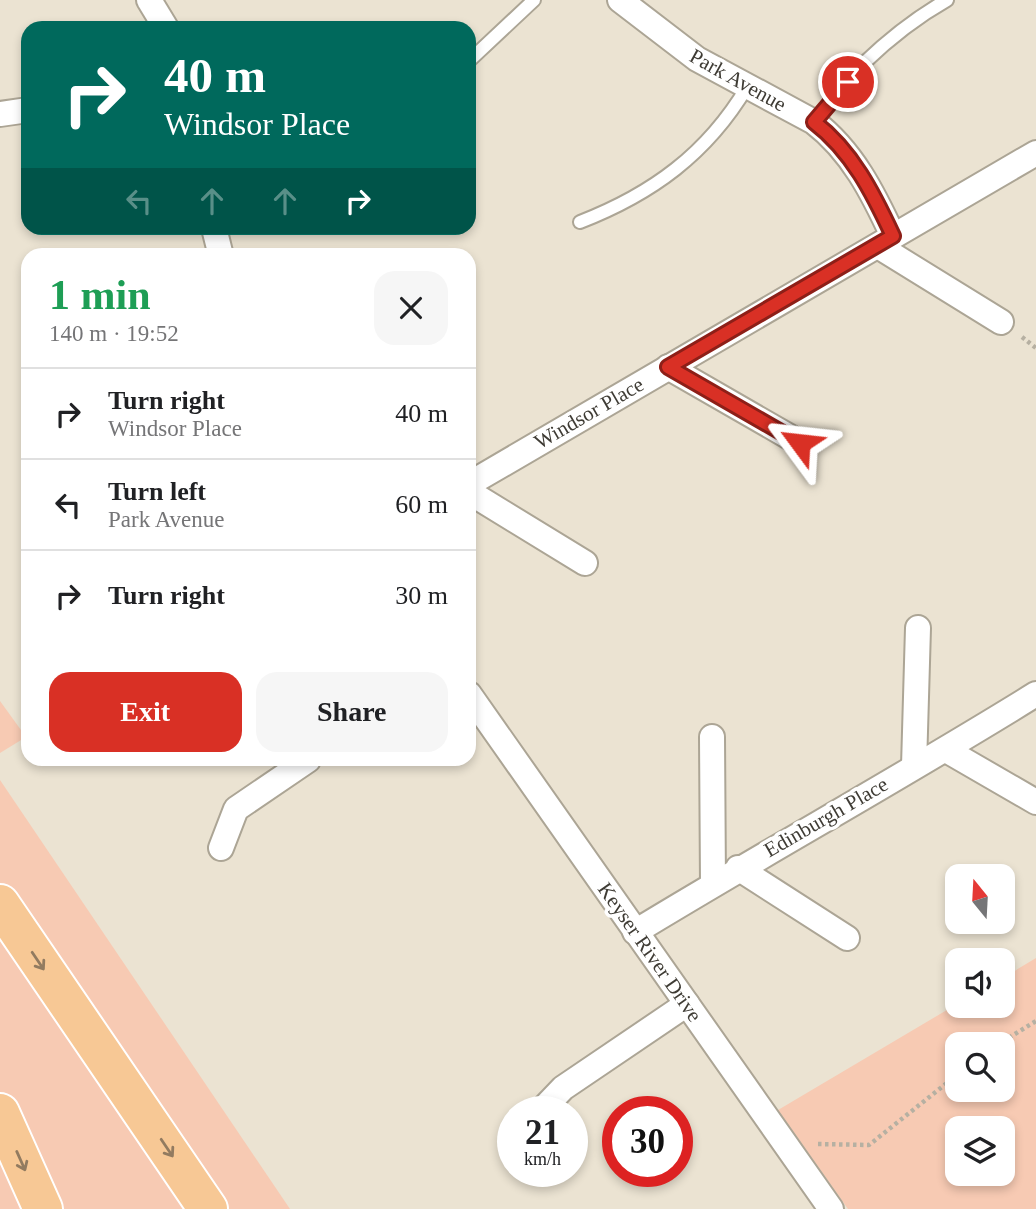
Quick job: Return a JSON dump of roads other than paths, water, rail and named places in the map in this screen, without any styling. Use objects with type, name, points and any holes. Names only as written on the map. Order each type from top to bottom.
[{"type":"highway","points":[[0,904],[208,1209]]},
{"type":"highway","points":[[0,1113],[43,1209]]},
{"type":"street","points":[[149,0],[162,21]]},
{"type":"street","name":"Park Avenue","points":[[624,1],[697,59],[814,122],[844,149],[881,211],[885,241]]},
{"type":"street","points":[[0,114],[21,111]]},
{"type":"street","name":"Windsor Place","points":[[476,480],[1036,153]]},
{"type":"street","points":[[885,241],[1001,322]]},
{"type":"street","points":[[668,367],[800,443]]},
{"type":"street","points":[[476,496],[585,563]]},
{"type":"street","points":[[914,766],[918,628]]},
{"type":"street","name":"Edinburgh Place","points":[[635,932],[738,868],[946,750],[1036,694]]},
{"type":"street","name":"Keyser River Drive","points":[[476,704],[831,1209]]},
{"type":"street","points":[[712,737],[713,884]]},
{"type":"street","points":[[946,750],[1036,802]]},
{"type":"street","points":[[221,848],[236,809],[299,766]]},
{"type":"street","name":"Edinburgh Place","points":[[738,868],[847,938]]},
{"type":"street","points":[[555,1096],[563,1088],[687,1004]]},
{"type":"lane","points":[[476,54],[534,0]]},
{"type":"lane","points":[[814,122],[863,65],[890,40],[947,0]]},
{"type":"lane","points":[[580,222],[632,199],[662,180],[713,135],[747,88]]}]
